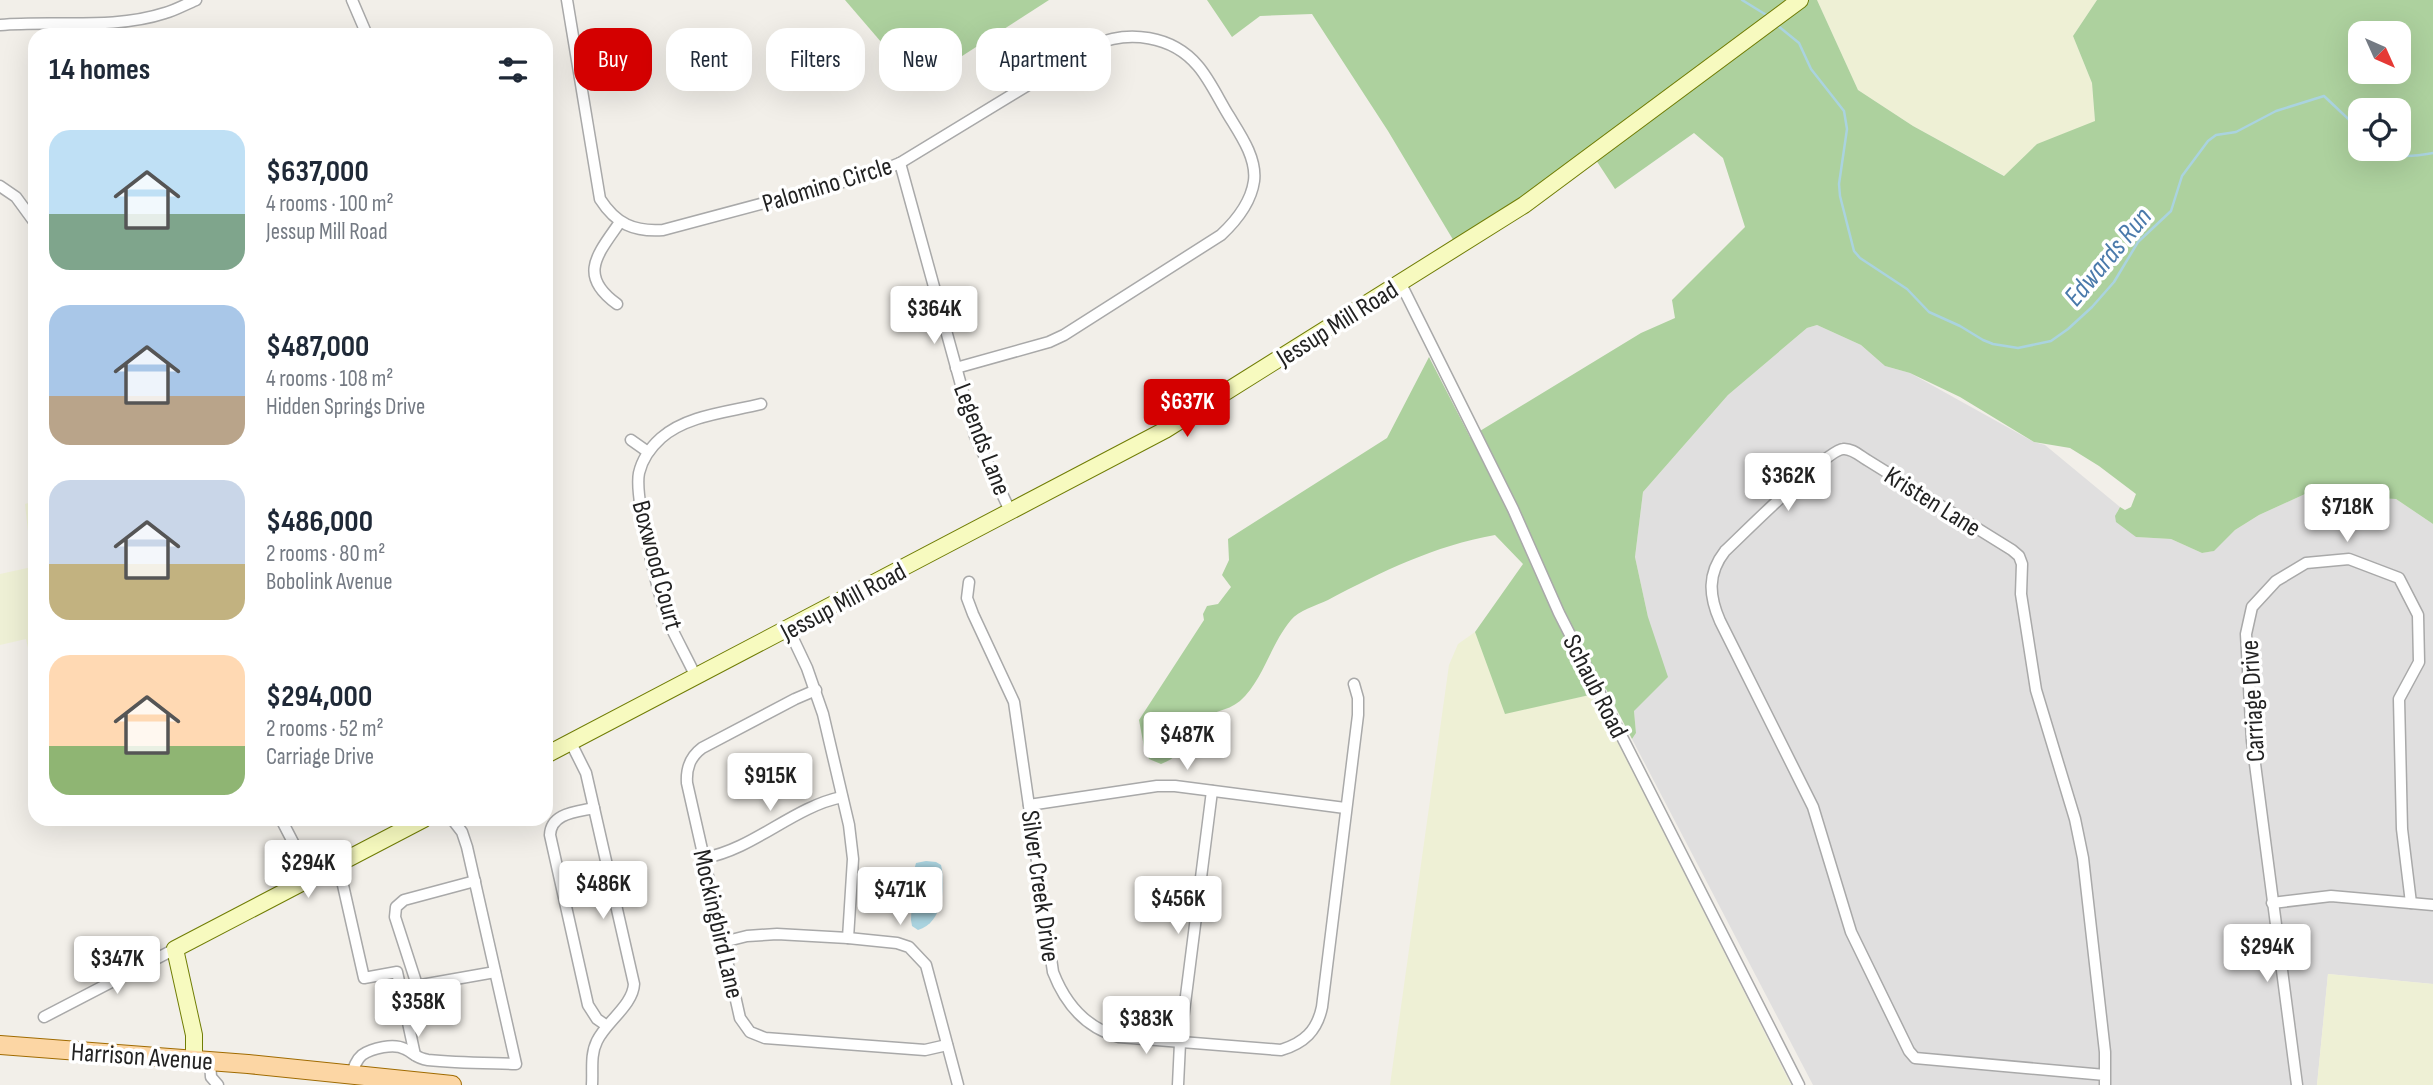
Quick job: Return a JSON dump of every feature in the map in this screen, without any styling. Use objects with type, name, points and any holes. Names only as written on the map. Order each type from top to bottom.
[{"type":"main road","name":"Harrison Avenue","points":[[0,1045],[454,1085]]},
{"type":"street","points":[[0,25],[144,18],[166,13],[196,0]]},
{"type":"street","points":[[352,0],[364,28]]},
{"type":"street","points":[[567,0],[596,186],[607,211],[620,222],[600,252],[594,274],[599,289],[617,304]]},
{"type":"street","name":"Jessup Mill Road","points":[[553,752],[1166,430],[1401,284],[1552,186],[1794,4]]},
{"type":"street","name":"Palomino Circle","points":[[620,222],[639,230],[663,230],[873,174],[900,163],[1094,45],[1110,38],[1130,36],[1170,44],[1197,65],[1242,137],[1252,162],[1254,180],[1236,222],[1221,235],[1064,335],[1049,342],[956,368]]},
{"type":"street","name":"Legends Lane","points":[[900,163],[975,436],[1011,513]]},
{"type":"street","points":[[0,186],[16,197],[28,213]]},
{"type":"street","name":"Schaub Road","points":[[1401,284],[1513,509],[1559,613],[1799,1085]]},
{"type":"street","points":[[631,440],[648,452],[663,436],[682,423],[761,404]]},
{"type":"street","name":"Kristen Lane","points":[[1849,449],[2012,550],[2021,561],[2021,594],[2036,690],[2075,819],[2082,858],[2105,1052],[2105,1080],[1915,1058],[1909,1051],[1851,932],[1816,814],[1717,613],[1711,591],[1714,567],[1724,551],[1809,472],[1838,450],[1849,449]]},
{"type":"street","name":"Boxwood Court","points":[[648,452],[638,475],[639,502],[669,623],[696,677]]},
{"type":"street","name":"Carriage Drive","points":[[2297,1085],[2252,741],[2246,634],[2252,607],[2276,581],[2306,563],[2349,559],[2399,578],[2418,615],[2419,662],[2399,699],[2402,829],[2410,903]]},
{"type":"street","name":"Silver Creek Drive","points":[[969,582],[967,598],[972,614],[1014,702],[1053,972],[1059,988],[1077,1013],[1106,1034],[1180,1043],[1281,1050],[1294,1046],[1312,1032],[1322,1007],[1345,808],[1359,715],[1354,684]]},
{"type":"street","points":[[789,630],[816,690],[849,825],[853,859],[848,938]]},
{"type":"street","name":"Mockingbird Lane","points":[[816,690],[707,744],[692,757],[687,778],[740,1018],[755,1035],[765,1038],[926,1050],[947,1045]]},
{"type":"street","points":[[570,743],[586,773],[634,984],[631,995],[598,1039],[592,1055],[592,1085]]},
{"type":"street","points":[[1029,805],[1157,786],[1345,808]]},
{"type":"street","points":[[1178,1085],[1180,1043],[1212,791]]},
{"type":"street","points":[[704,859],[733,850],[825,802],[842,797]]},
{"type":"street","points":[[553,825],[560,817],[594,808]]},
{"type":"street","points":[[285,826],[311,877]]},
{"type":"street","points":[[44,1017],[410,826]]},
{"type":"street","points":[[352,1074],[356,1062],[371,1051],[395,1046],[406,1049],[411,1056],[428,1060],[516,1064],[475,881],[464,837],[457,826]]},
{"type":"street","points":[[553,826],[550,835],[586,999],[592,1013],[607,1026]]},
{"type":"street","points":[[338,863],[364,978],[411,968]]},
{"type":"street","points":[[417,985],[395,917],[396,906],[404,900],[475,881]]},
{"type":"street","points":[[2272,903],[2331,896],[2433,905]]},
{"type":"street","points":[[723,942],[761,934],[902,943],[918,954],[930,975],[958,1085]]},
{"type":"street","points":[[175,949],[202,1061],[218,1085]]},
{"type":"street","points":[[397,972],[415,1055]]},
{"type":"street","points":[[400,988],[495,972]]},
{"type":"street","points":[[454,1085],[460,1061]]},
{"type":"shaded area","points":[[1817,325],[1861,345],[1885,366],[1910,373],[2034,442],[2045,445],[2120,507],[2117,512],[2136,537],[2171,539],[2202,553],[2213,551],[2235,530],[2259,515],[2305,494],[2396,499],[2433,524],[2433,984],[2328,974],[2317,1085],[1813,1085],[1632,739],[1636,733],[1634,711],[1648,617],[1635,557],[1643,492],[1728,395],[1807,328]]},
{"type":"green space","points":[[845,0],[1049,0],[1006,28],[976,28],[976,47],[962,56],[962,28],[879,28],[879,40]]},
{"type":"green space","points":[[1207,0],[1817,0],[1858,90],[1913,126],[2004,176],[2037,144],[2095,121],[2092,83],[2073,36],[2097,0],[2433,0],[2433,524],[2396,499],[2305,494],[2259,515],[2235,530],[2214,551],[2202,553],[2171,539],[2136,537],[2116,522],[2115,516],[2120,507],[2125,510],[2131,507],[2136,494],[2099,466],[2070,448],[2034,442],[1960,397],[1910,373],[1885,366],[1861,345],[1817,325],[1807,328],[1728,395],[1643,492],[1635,557],[1648,617],[1668,677],[1634,711],[1636,733],[1632,739],[1606,689],[1505,714],[1475,632],[1523,564],[1495,535],[1451,546],[1409,561],[1298,614],[1284,630],[1255,683],[1240,701],[1197,722],[1177,755],[1161,764],[1149,759],[1139,720],[1204,620],[1203,614],[1207,606],[1218,604],[1231,587],[1222,575],[1229,560],[1228,539],[1387,438],[1429,357],[1470,437],[1641,333],[1675,318],[1672,300],[1745,227],[1723,158],[1694,133],[1615,189],[1594,157],[1458,248],[1388,131],[1312,14],[1260,16],[1232,37]]},
{"type":"green space","points":[[1817,0],[2097,0],[2073,36],[2092,83],[2095,122],[2037,144],[2005,176],[1913,126],[1858,90]]},
{"type":"green space","points":[[28,503],[28,531],[25,504]]},
{"type":"green space","points":[[28,568],[28,648],[26,639],[0,645],[0,574]]},
{"type":"green space","points":[[1475,632],[1506,713],[1594,694],[1791,1085],[1390,1085],[1449,665],[1458,644]]},
{"type":"green space","points":[[2328,974],[2433,984],[2433,1085],[2317,1085]]},
{"type":"water","points":[[926,861],[941,865],[943,893],[933,920],[918,930],[912,926],[911,920],[913,874],[916,863]]},
{"type":"waterway","name":"Edwards Run","points":[[1742,0],[1768,16]]},
{"type":"waterway","name":"Edwards Run","points":[[1777,25],[1799,43],[1811,69],[1844,111],[1847,129],[1839,184],[1854,251],[1860,258],[1907,289],[1929,312],[1993,344],[2018,348],[2051,341],[2092,307],[2114,282],[2138,242],[2171,211],[2182,176],[2208,141],[2216,135],[2236,132],[2276,111],[2324,96],[2348,119]]},
{"type":"waterway","name":"Edwards Run","points":[[2411,156],[2433,153]]}]
